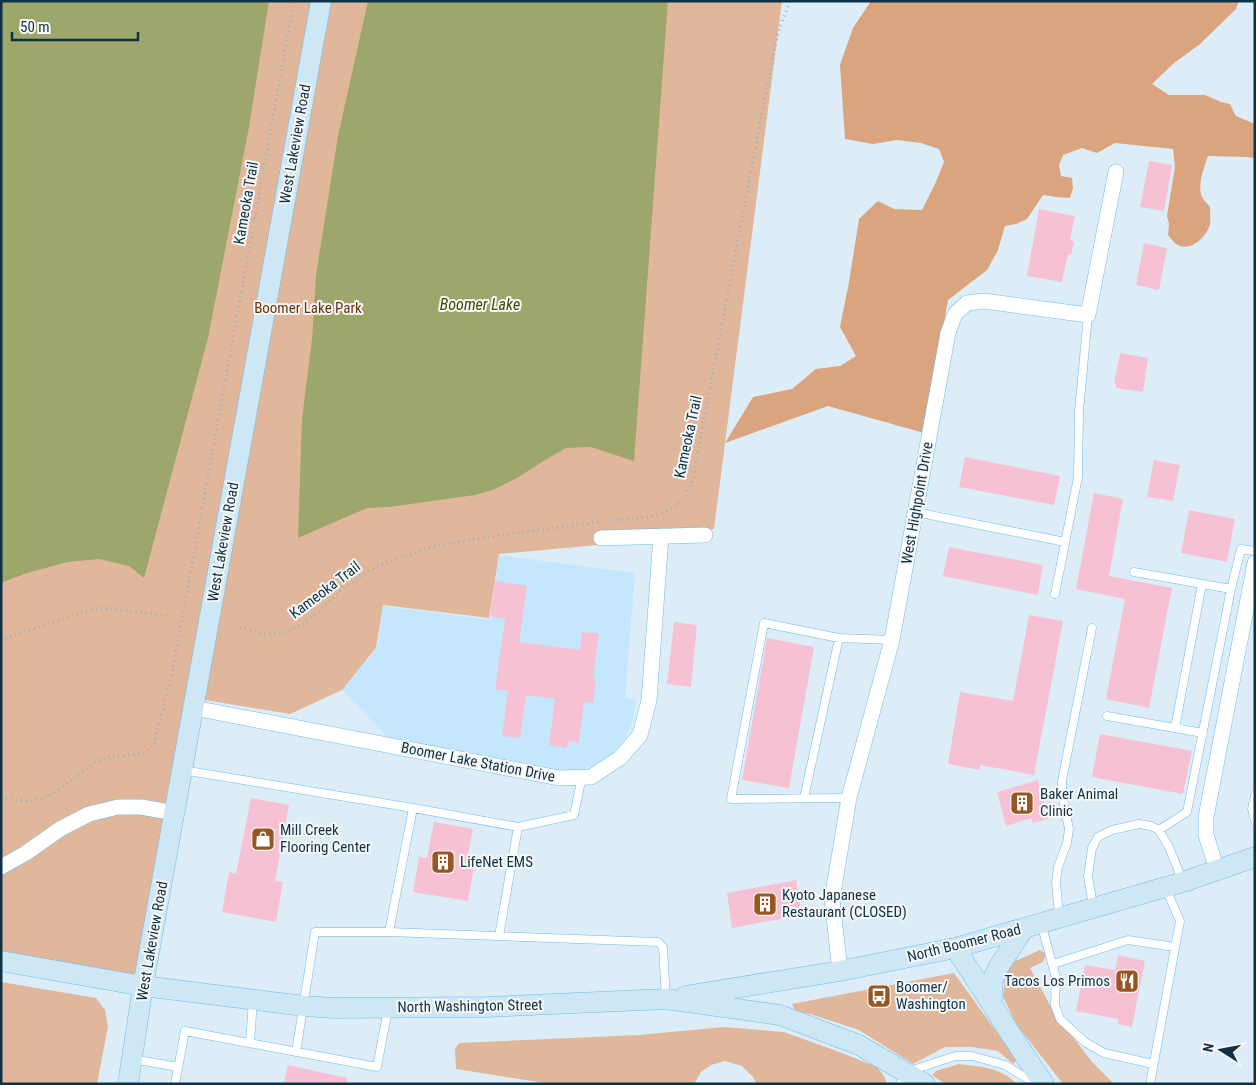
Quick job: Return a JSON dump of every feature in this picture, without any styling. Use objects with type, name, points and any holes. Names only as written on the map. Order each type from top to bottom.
[{"type":"main road","name":"West Lakeview Road","points":[[128,1084],[143,986],[321,1]]},
{"type":"main road","name":"North Boomer Road","points":[[666,999],[840,971],[955,948],[1174,885],[1255,857]]},
{"type":"main road","points":[[992,1003],[992,982],[998,968],[1033,926]]},
{"type":"main road","points":[[955,948],[1044,1084]]},
{"type":"main road","name":"North Washington Street","points":[[1,962],[143,986],[334,1008],[486,1007],[666,999],[780,1015],[859,1045],[904,1078],[925,1084]]},
{"type":"street","points":[[1088,315],[1116,172]]},
{"type":"street","name":"West Highpoint Drive","points":[[840,971],[832,899],[849,798],[892,640],[948,333],[955,314],[967,304],[984,300],[1088,315]]},
{"type":"street","points":[[601,538],[705,535]]},
{"type":"street","name":"Boomer Lake Station Drive","points":[[194,708],[559,778],[591,777],[620,758],[640,735],[649,701],[661,536]]},
{"type":"street","points":[[1217,870],[1206,835],[1206,817],[1255,563]]},
{"type":"street","points":[[1,867],[26,853],[60,829],[89,814],[118,807],[141,807],[175,813]]},
{"type":"lane","points":[[1055,594],[1078,477],[1080,411],[1088,315]]},
{"type":"lane","points":[[915,512],[1065,542]]},
{"type":"lane","points":[[1159,830],[1187,812],[1231,589],[1241,549],[1255,552]]},
{"type":"lane","points":[[1134,572],[1231,589]]},
{"type":"lane","points":[[1174,728],[1202,584]]},
{"type":"lane","points":[[849,798],[731,799],[764,623],[839,638],[892,640]]},
{"type":"lane","points":[[1061,918],[1056,882],[1069,829],[1062,794],[1062,781],[1092,628]]},
{"type":"lane","points":[[804,798],[839,638]]},
{"type":"lane","points":[[1107,716],[1203,733]]},
{"type":"lane","points":[[182,770],[518,827],[574,815],[582,777]]},
{"type":"lane","points":[[1255,795],[1252,810],[1255,821]]},
{"type":"lane","points":[[389,932],[413,808]]},
{"type":"lane","points":[[1094,908],[1088,876],[1092,848],[1098,837],[1112,830],[1139,824],[1151,826],[1159,830],[1170,847],[1180,921],[1150,1084]]},
{"type":"lane","points":[[499,936],[518,827]]},
{"type":"lane","points":[[1033,926],[1052,964],[1056,978],[1055,1005],[1060,1019],[1085,1042],[1104,1053],[1153,1064]]},
{"type":"lane","points":[[296,1052],[315,932],[389,932],[658,942],[663,947],[666,999]]},
{"type":"lane","points":[[1052,964],[1128,940],[1175,947]]},
{"type":"lane","points":[[250,1043],[254,999]]},
{"type":"lane","points":[[175,1084],[185,1031],[377,1067],[388,1008]]},
{"type":"lane","points":[[904,1078],[943,1060],[956,1056],[972,1056],[1005,1065],[1036,1084]]},
{"type":"lane","points":[[132,1059],[178,1068]]},
{"type":"path","name":"Kameoka Trail","points":[[1,800],[30,801],[44,798],[58,790],[95,762],[109,757],[139,754],[153,747],[173,669],[294,1]]},
{"type":"path","name":"Kameoka Trail","points":[[240,628],[266,634],[285,632],[303,624],[359,576],[375,567],[426,549],[576,524],[648,517],[672,508],[688,492],[693,478],[773,55],[780,27],[790,1]]},
{"type":"path","points":[[1,640],[85,610],[116,609],[170,616]]},
{"type":"shaded area","points":[[871,1],[1239,1],[1236,9],[1200,44],[1174,63],[1152,84],[1169,95],[1205,95],[1230,104],[1236,116],[1255,124],[1255,158],[1208,156],[1200,188],[1202,197],[1210,207],[1210,224],[1206,233],[1199,241],[1185,247],[1176,244],[1168,235],[1169,224],[1167,216],[1175,167],[1173,149],[1115,143],[1097,153],[1082,148],[1063,155],[1059,165],[1061,176],[1072,178],[1073,188],[1070,198],[1043,195],[1027,219],[1005,226],[998,250],[987,270],[948,300],[924,433],[828,406],[725,443],[753,397],[792,389],[816,369],[840,366],[856,356],[840,327],[859,219],[878,201],[894,209],[922,210],[944,162],[939,149],[921,143],[897,140],[873,144],[845,139],[840,65],[853,28]]},
{"type":"shaded area","points":[[499,555],[635,573],[625,698],[637,700],[630,728],[624,739],[611,757],[594,766],[568,773],[390,740],[342,690],[377,648],[383,606],[490,620]]},
{"type":"green space","name":"Boomer Lake Park","points":[[1,1],[782,1],[714,529],[642,541],[499,554],[489,618],[383,605],[376,648],[342,690],[290,714],[193,698],[142,984],[1,958]]},
{"type":"green space","points":[[1040,950],[1046,954],[1043,962],[1030,968],[1052,1009],[1092,1062],[1114,1084],[1063,1084],[1016,1024],[1003,997],[1005,975],[1013,962]]},
{"type":"green space","points":[[954,973],[1017,1060],[1013,1064],[998,1051],[972,1047],[945,1047],[913,1064],[859,1030],[795,1011],[792,1004]]},
{"type":"green space","points":[[1,982],[96,998],[105,1010],[108,1027],[97,1084],[1,1084]]},
{"type":"green space","points":[[724,1027],[784,1032],[877,1067],[887,1084],[757,1084],[742,1066],[725,1061],[711,1065],[701,1072],[694,1084],[552,1084],[456,1069],[455,1049],[459,1043],[639,1035]]},
{"type":"green space","points":[[959,1064],[997,1071],[1011,1078],[1017,1084],[945,1084],[932,1075],[936,1071]]},
{"type":"water","points":[[1,1],[269,1],[249,127],[208,338],[144,578],[129,566],[99,559],[68,562],[27,573],[1,583]]},
{"type":"water","name":"Boomer Lake","points":[[368,1],[668,1],[634,461],[591,447],[566,448],[517,478],[493,490],[475,495],[389,507],[367,508],[298,538],[302,419],[312,339],[316,275],[338,136]]},
{"type":"building","points":[[1149,161],[1172,165],[1164,211],[1140,207]]},
{"type":"building","points":[[1039,209],[1075,216],[1070,240],[1074,241],[1071,255],[1068,254],[1062,282],[1027,276]]},
{"type":"building","points":[[1144,243],[1167,248],[1159,290],[1136,285]]},
{"type":"building","points":[[1120,353],[1148,358],[1143,392],[1116,388],[1114,383]]},
{"type":"building","points":[[965,457],[1060,476],[1054,505],[959,487]]},
{"type":"building","points":[[1154,460],[1180,465],[1173,501],[1147,497]]},
{"type":"building","points":[[1094,493],[1123,499],[1109,576],[1172,588],[1149,708],[1106,699],[1125,599],[1076,589]]},
{"type":"building","points":[[1189,510],[1235,519],[1227,562],[1181,553]]},
{"type":"building","points":[[949,547],[1043,565],[1038,595],[943,576]]},
{"type":"building","points":[[495,581],[527,586],[519,642],[580,650],[582,632],[599,634],[593,678],[596,679],[593,703],[584,702],[579,743],[568,741],[567,748],[549,745],[555,699],[526,695],[520,738],[502,736],[508,691],[495,689],[505,619],[490,616]]},
{"type":"building","points":[[1029,615],[1063,621],[1034,775],[980,765],[980,770],[948,764],[960,692],[1013,701]]},
{"type":"building","points":[[674,622],[697,625],[691,687],[667,684]]},
{"type":"building","points":[[767,638],[814,647],[789,788],[742,780]]},
{"type":"building","points":[[1100,734],[1192,751],[1183,794],[1092,777]]},
{"type":"building","name":"Baker Animal Clinic","points":[[1038,780],[1044,803],[1051,802],[1055,817],[1033,823],[1031,818],[1006,826],[997,792]]},
{"type":"building","name":"Mill Creek Flooring Center","points":[[251,798],[289,805],[275,881],[283,882],[276,922],[222,912],[229,872],[236,874]]},
{"type":"building","name":"LifeNet EMS","points":[[434,822],[473,829],[466,865],[474,867],[468,901],[413,892],[419,857],[427,858]]},
{"type":"building","name":"Kyoto Japanese Restaurant (CLOSED)","points":[[796,880],[802,915],[732,928],[727,893]]},
{"type":"building","points":[[1118,955],[1145,961],[1132,1027],[1118,1024],[1118,1019],[1076,1011],[1085,965],[1115,970]]},
{"type":"building","points":[[288,1065],[347,1078],[347,1084],[284,1084]]},
{"type":"place","name":"Baker Animal Clinic","points":[[1022,803]]},
{"type":"place","name":"Mill Creek Flooring Center","points":[[263,839]]},
{"type":"place","name":"LifeNet EMS","points":[[443,862]]},
{"type":"place","name":"Kyoto Japanese Restaurant (CLOSED)","points":[[765,904]]},
{"type":"place","name":"Tacos Los Primos","points":[[1127,981]]},
{"type":"place","name":"Boomer/ Washington","points":[[879,996]]}]
